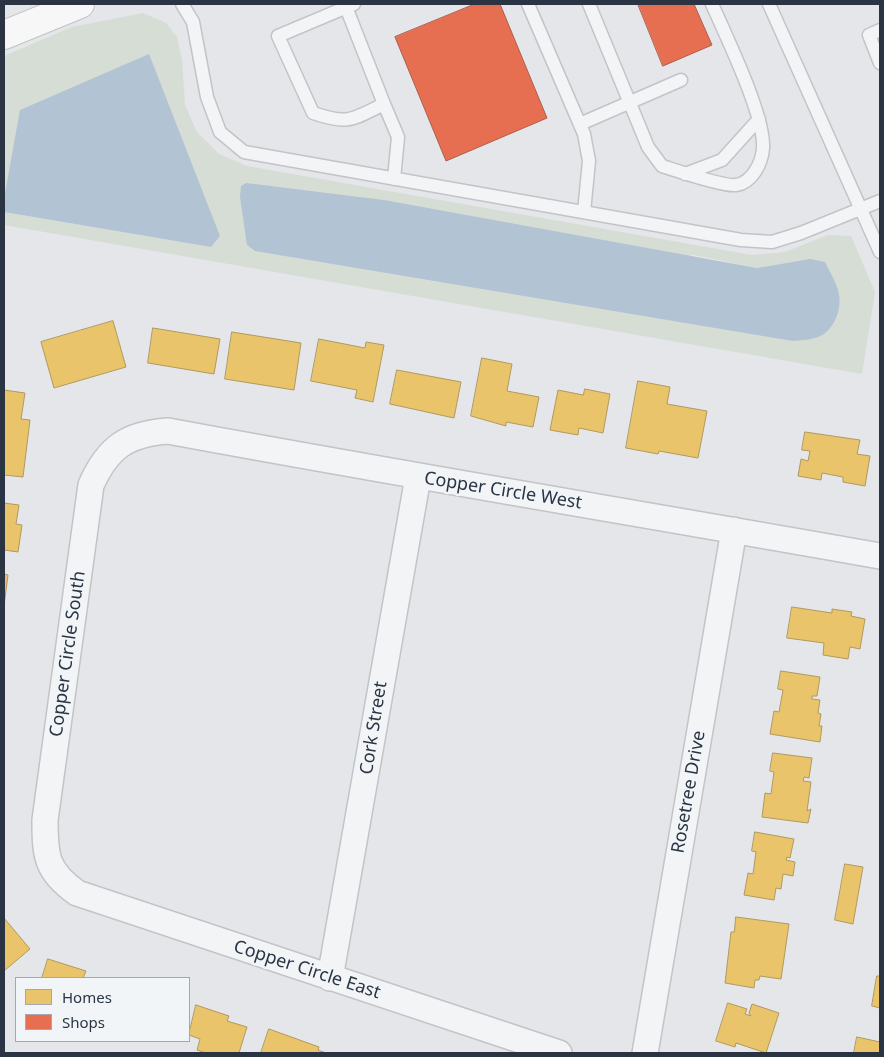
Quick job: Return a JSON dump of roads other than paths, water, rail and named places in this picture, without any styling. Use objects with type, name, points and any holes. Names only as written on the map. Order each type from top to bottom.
[{"type":"main road","points":[[4,35],[80,4]]},
{"type":"street","name":"Copper Circle West","points":[[127,440],[148,433],[168,432],[880,556]]},
{"type":"street","name":"Copper Circle South","points":[[59,880],[49,862],[45,841],[45,820],[91,485],[100,464],[113,449],[127,440]]},
{"type":"street","name":"Cork Street","points":[[330,978],[418,477]]},
{"type":"street","name":"Rosetree Drive","points":[[645,1053],[734,530]]},
{"type":"street","name":"Copper Circle East","points":[[59,880],[77,893],[559,1053]]},
{"type":"lane","points":[[182,4],[193,22],[207,97],[220,132],[244,152],[741,240],[772,242],[880,201]]},
{"type":"lane","points":[[528,4],[584,134],[589,161],[584,212]]},
{"type":"lane","points":[[589,4],[648,147],[662,166],[685,174],[736,185],[750,178],[759,165],[763,147],[759,119],[712,4]]},
{"type":"lane","points":[[769,4],[880,252]]},
{"type":"lane","points":[[384,104],[354,119],[337,121],[313,113],[278,36],[350,6],[384,104],[398,137],[394,179]]},
{"type":"lane","points":[[880,30],[869,35],[880,63]]},
{"type":"lane","points":[[580,124],[680,80]]},
{"type":"lane","points":[[685,174],[722,160],[759,119]]},
{"type":"water","points":[[149,54],[220,236],[211,247],[4,212],[4,199],[20,110]]},
{"type":"water","points":[[246,183],[384,200],[757,268],[810,259],[825,262],[839,293],[838,312],[833,324],[824,334],[813,339],[793,341],[255,251],[247,245],[240,197],[241,186]]}]
